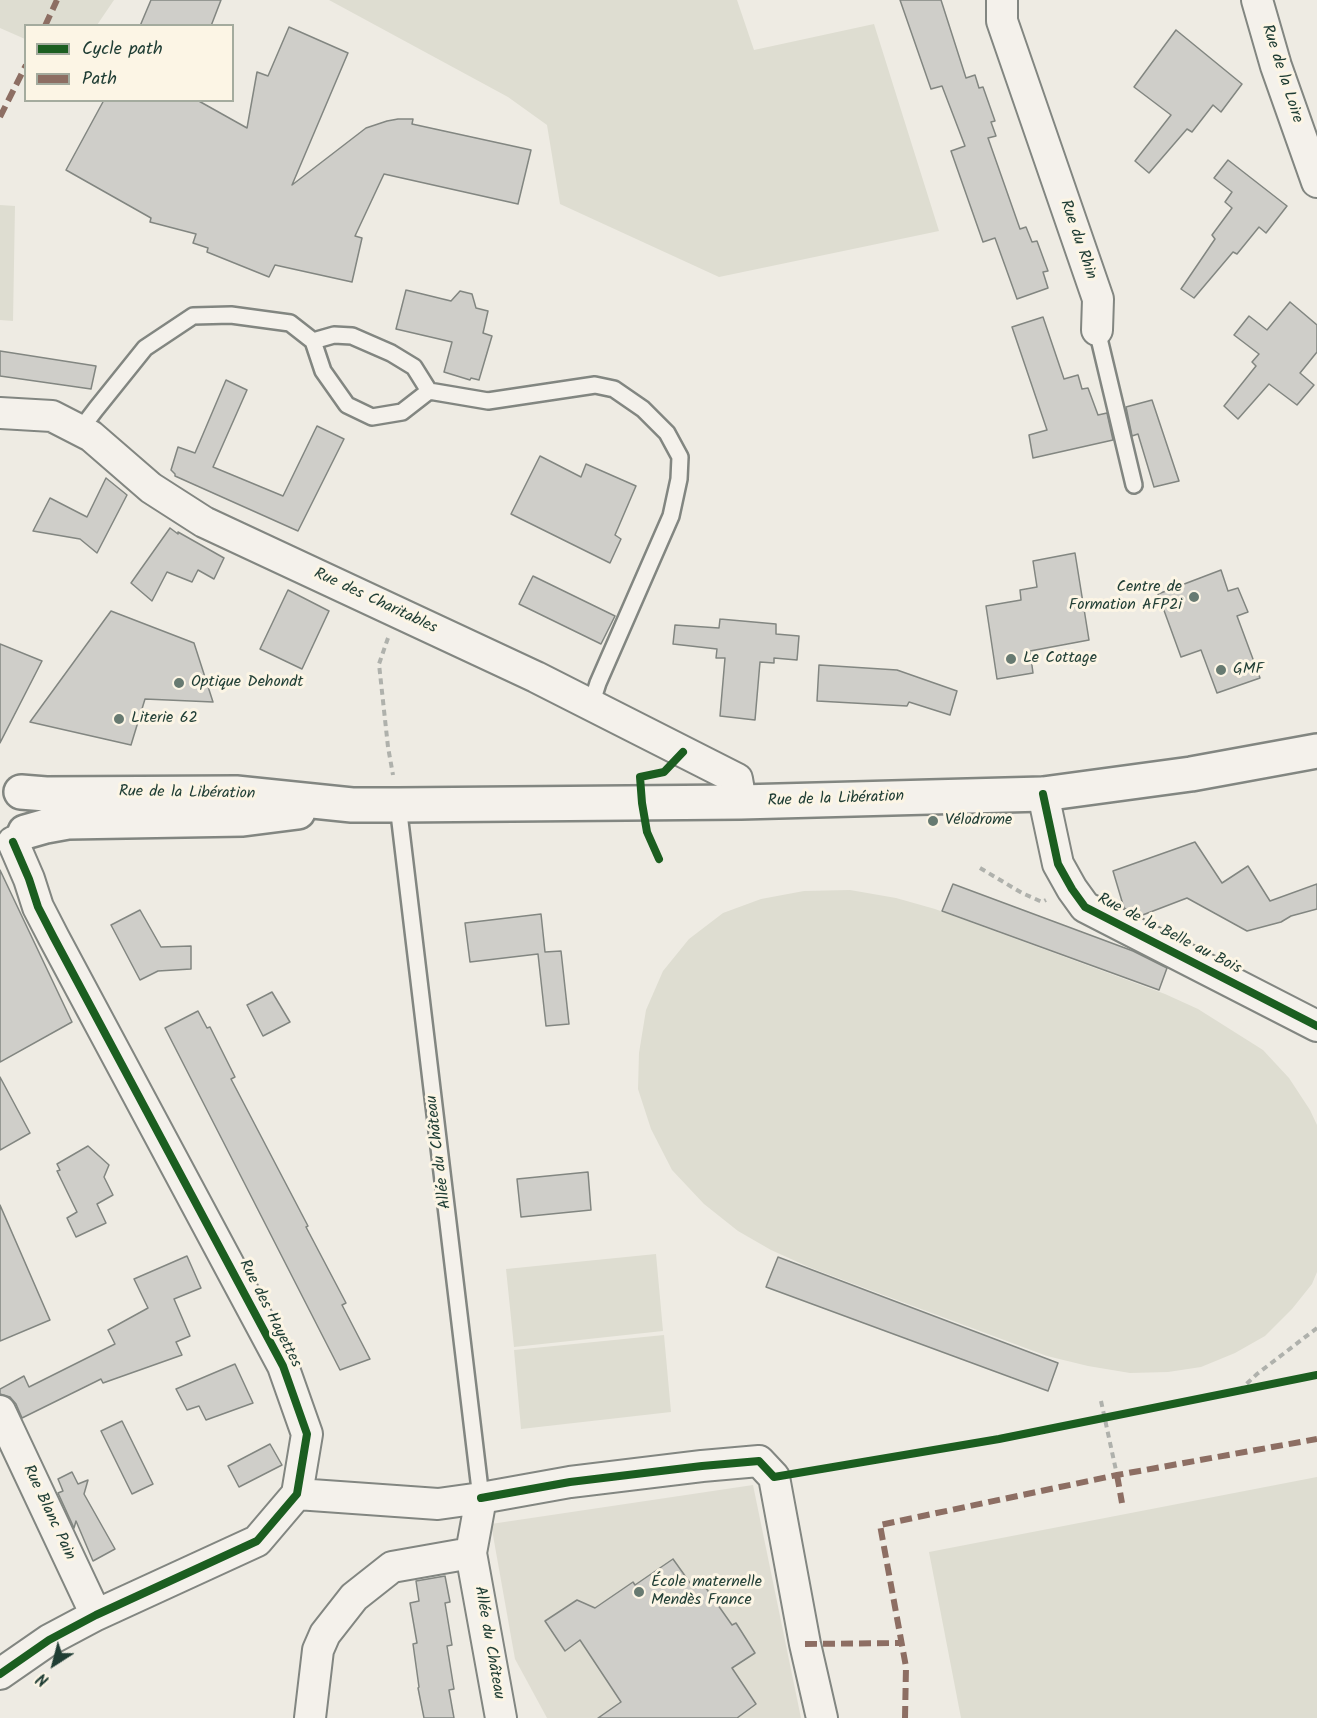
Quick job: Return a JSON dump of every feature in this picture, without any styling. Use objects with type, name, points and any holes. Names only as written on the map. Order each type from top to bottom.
[{"type":"main road","name":"Rue de la Libération","points":[[10,788],[46,794],[236,793],[352,805],[398,806],[741,802],[1043,795],[1191,774],[1317,751]]},
{"type":"main road","points":[[10,788],[28,801],[31,811],[30,822],[13,839]]},
{"type":"main road","name":"Rue de la Libération","points":[[13,839],[46,826],[68,822],[243,819],[352,805]]},
{"type":"street","name":"Rue du Rhin","points":[[1002,0],[1002,21],[1098,299],[1097,330]]},
{"type":"street","name":"Rue de la Loire","points":[[1257,0],[1276,66],[1317,182]]},
{"type":"street","name":"Rue des Charitables","points":[[0,414],[52,416],[80,430],[91,436],[151,488],[204,522],[536,677],[737,779],[741,802]]},
{"type":"street","name":"Rue de la Belle au Bois","points":[[1043,795],[1058,864],[1085,907],[1317,1026]]},
{"type":"street","name":"Rue des Hayettes","points":[[13,839],[38,907],[283,1366],[307,1434],[297,1494]]},
{"type":"street","name":"Rue Blanc Pain","points":[[0,1411],[96,1615]]},
{"type":"street","points":[[0,1674],[49,1641],[96,1615],[257,1541],[297,1494],[438,1504],[570,1482],[759,1461],[774,1477],[805,1644],[822,1718]]},
{"type":"street","name":"Allée du Château","points":[[481,1498],[471,1553],[501,1718]]},
{"type":"street","points":[[310,1718],[318,1650],[325,1634],[354,1597],[392,1567],[471,1553]]},
{"type":"lane","points":[[80,430],[145,348],[193,315],[231,315],[290,323],[313,341],[323,371],[347,405],[372,417],[402,412],[429,391],[488,401],[595,385],[614,389],[643,409],[667,433],[680,457],[679,479],[671,516],[598,683],[591,705]]},
{"type":"lane","name":"Rue du Rhin","points":[[1097,330],[1134,485]]},
{"type":"lane","points":[[313,341],[334,335],[352,336],[391,352],[414,367],[429,391]]},
{"type":"lane","name":"Allée du Château","points":[[398,806],[481,1498]]},
{"type":"path","points":[[396,612],[379,664],[388,747],[398,806]]},
{"type":"path","points":[[980,868],[1042,902],[1072,889]]},
{"type":"path","points":[[1239,1391],[1257,1374],[1317,1328]]},
{"type":"path","points":[[1101,1401],[1117,1475]]},
{"type":"shaded area","points":[[0,0],[114,0],[98,24],[24,24],[24,39],[0,28]]},
{"type":"shaded area","points":[[329,0],[737,0],[754,50],[874,24],[939,231],[719,277],[560,204],[547,125],[508,97]]},
{"type":"shaded area","points":[[0,205],[15,206],[13,321],[0,320]]},
{"type":"shaded area","points":[[850,890],[896,898],[935,909],[1165,994],[1198,1009],[1263,1050],[1289,1078],[1317,1125],[1317,1272],[1312,1284],[1292,1309],[1265,1336],[1235,1353],[1201,1367],[1168,1372],[1130,1373],[1047,1356],[811,1268],[771,1250],[738,1231],[704,1204],[672,1170],[651,1129],[638,1089],[639,1053],[646,1010],[663,971],[689,939],[723,913],[761,899],[804,891]]},
{"type":"shaded area","points":[[656,1254],[663,1331],[514,1347],[506,1269]]},
{"type":"shaded area","points":[[664,1335],[671,1412],[521,1429],[514,1350]]},
{"type":"shaded area","points":[[1317,1477],[1317,1718],[961,1718],[929,1552]]},
{"type":"shaded area","name":"École maternelle Mendès France","points":[[753,1485],[801,1718],[547,1718],[515,1659],[491,1524]]},
{"type":"building","points":[[151,0],[221,0],[212,24],[141,24]]},
{"type":"building","points":[[900,0],[941,0],[966,78],[975,75],[979,88],[983,87],[995,121],[991,122],[996,136],[988,138],[1020,229],[1026,227],[1032,242],[1037,241],[1048,271],[1043,272],[1048,288],[1017,299],[995,238],[983,242],[951,151],[965,146],[942,86],[931,89]]},
{"type":"building","points":[[289,27],[348,53],[292,185],[366,128],[387,121],[413,119],[412,124],[531,150],[518,204],[384,174],[355,236],[362,238],[352,282],[275,265],[269,277],[207,252],[208,248],[193,243],[196,234],[150,222],[151,218],[66,170],[103,102],[201,102],[247,128],[257,72],[268,76]]},
{"type":"building","points":[[1176,30],[1242,84],[1221,112],[1213,105],[1192,132],[1187,129],[1149,173],[1135,161],[1171,115],[1134,87]]},
{"type":"building","points":[[1228,160],[1287,206],[1266,233],[1259,227],[1237,254],[1233,252],[1194,298],[1181,289],[1215,239],[1212,235],[1232,208],[1225,202],[1232,192],[1214,178]]},
{"type":"building","points":[[406,290],[451,301],[460,291],[472,294],[476,308],[488,311],[483,333],[492,336],[479,380],[471,378],[470,380],[444,372],[452,342],[396,329]]},
{"type":"building","points":[[1290,302],[1317,325],[1317,352],[1300,373],[1314,385],[1297,405],[1269,384],[1238,419],[1224,406],[1256,366],[1252,362],[1259,354],[1234,335],[1249,316],[1267,330]]},
{"type":"building","points":[[1043,317],[1064,379],[1078,375],[1082,389],[1088,388],[1098,415],[1107,413],[1113,440],[1033,458],[1029,435],[1047,430],[1012,327]]},
{"type":"building","points":[[0,351],[96,366],[91,389],[0,376]]},
{"type":"building","points":[[226,380],[247,390],[213,467],[283,496],[317,426],[344,439],[298,531],[175,476],[171,470],[178,447],[195,453]]},
{"type":"building","points":[[1152,400],[1179,481],[1154,487],[1138,434],[1132,436],[1126,407]]},
{"type":"building","points":[[540,456],[581,477],[586,464],[636,486],[615,535],[621,539],[610,563],[511,514]]},
{"type":"building","points":[[106,478],[127,495],[97,553],[80,539],[33,531],[50,498],[87,517]]},
{"type":"building","points":[[170,528],[224,558],[214,579],[198,570],[192,582],[167,572],[152,601],[131,583]]},
{"type":"building","points":[[1075,553],[1089,640],[1030,651],[1033,673],[997,679],[986,606],[1021,600],[1020,590],[1037,587],[1033,561]]},
{"type":"building","points":[[1221,570],[1228,591],[1238,588],[1248,612],[1237,616],[1260,678],[1217,693],[1201,650],[1181,657],[1158,594]]},
{"type":"building","points":[[533,576],[615,616],[601,644],[519,604]]},
{"type":"building","points":[[288,590],[329,611],[302,669],[260,649]]},
{"type":"building","points":[[111,611],[194,643],[213,702],[145,699],[131,745],[30,722]]},
{"type":"building","points":[[720,619],[776,624],[776,634],[799,636],[797,660],[774,658],[774,663],[760,662],[755,720],[720,716],[725,658],[716,658],[717,649],[673,644],[675,625],[719,628]]},
{"type":"building","points":[[0,644],[42,661],[0,743]]},
{"type":"building","points":[[819,665],[897,670],[957,691],[950,715],[909,702],[907,706],[817,701]]},
{"type":"building","points":[[1195,842],[1222,883],[1248,866],[1270,901],[1317,884],[1317,909],[1247,931],[1187,898],[1140,916],[1124,908],[1113,871]]},
{"type":"building","points":[[0,870],[72,1022],[0,1062]]},
{"type":"building","points":[[953,884],[1133,951],[1167,968],[1159,990],[942,911]]},
{"type":"building","points":[[140,910],[161,947],[191,946],[191,969],[158,971],[140,980],[111,925]]},
{"type":"building","points":[[541,914],[545,952],[561,951],[569,1024],[546,1026],[538,954],[470,962],[465,923]]},
{"type":"building","points":[[272,992],[290,1022],[263,1036],[247,1005]]},
{"type":"building","points":[[198,1011],[207,1028],[210,1027],[235,1077],[231,1079],[308,1226],[306,1227],[346,1303],[342,1305],[370,1359],[340,1370],[165,1028]]},
{"type":"building","points":[[0,1077],[30,1133],[0,1150]]},
{"type":"building","points":[[88,1146],[109,1165],[104,1177],[113,1195],[97,1204],[106,1223],[76,1237],[67,1218],[77,1212],[57,1171],[60,1170],[57,1164]]},
{"type":"building","points":[[588,1172],[591,1210],[521,1217],[517,1179]]},
{"type":"building","points":[[0,1205],[50,1320],[0,1341]]},
{"type":"building","points":[[187,1256],[201,1288],[174,1299],[190,1336],[176,1342],[182,1355],[103,1383],[101,1379],[22,1418],[10,1397],[0,1394],[0,1389],[24,1376],[29,1387],[115,1344],[108,1330],[148,1308],[134,1279]]},
{"type":"building","points":[[778,1257],[1058,1363],[1048,1391],[766,1287]]},
{"type":"building","points":[[235,1364],[253,1403],[206,1420],[199,1406],[187,1410],[176,1389]]},
{"type":"building","points":[[122,1421],[153,1484],[132,1494],[101,1431]]},
{"type":"building","points":[[270,1444],[282,1465],[239,1487],[228,1466]]},
{"type":"building","points":[[72,1472],[78,1484],[88,1480],[84,1494],[115,1549],[93,1561],[76,1521],[74,1528],[58,1493],[63,1491],[58,1479]]},
{"type":"building","points":[[673,1559],[693,1587],[701,1581],[732,1625],[736,1623],[755,1653],[732,1668],[756,1704],[737,1718],[598,1718],[621,1702],[580,1640],[565,1651],[545,1621],[577,1600],[595,1608],[633,1582],[635,1585]]},
{"type":"building","points":[[445,1576],[450,1602],[445,1603],[452,1645],[447,1646],[454,1689],[449,1690],[454,1718],[424,1718],[418,1688],[413,1644],[417,1643],[410,1603],[419,1601],[416,1581]]},
{"type":"marked path","points":[[46,24],[57,0]]},
{"type":"marked path","points":[[0,117],[24,69]]},
{"type":"marked path","points":[[905,1718],[906,1667],[880,1525],[1117,1475],[1317,1439]]},
{"type":"marked path","points":[[1117,1475],[1122,1503]]},
{"type":"marked path","points":[[805,1644],[901,1643]]},
{"type":"cycle path","points":[[659,859],[647,832],[640,777],[664,772],[683,752]]},
{"type":"cycle path","points":[[1043,794],[1058,864],[1085,907],[1317,1026]]},
{"type":"cycle path","points":[[0,1674],[49,1640],[96,1615],[257,1541],[297,1494],[307,1434],[283,1366],[38,907],[13,842]]},
{"type":"cycle path","points":[[481,1498],[570,1482],[759,1461],[774,1477],[999,1439],[1317,1375]]},
{"type":"place","name":"Centre de Formation AFP2i","points":[[1194,597]]},
{"type":"place","name":"Le Cottage","points":[[1011,659]]},
{"type":"place","name":"GMF","points":[[1221,670]]},
{"type":"place","name":"Optique Dehondt","points":[[179,683]]},
{"type":"place","name":"Literie 62","points":[[119,719]]},
{"type":"place","name":"Vélodrome","points":[[933,821]]},
{"type":"place","name":"École maternelle Mendès France","points":[[639,1592]]}]
